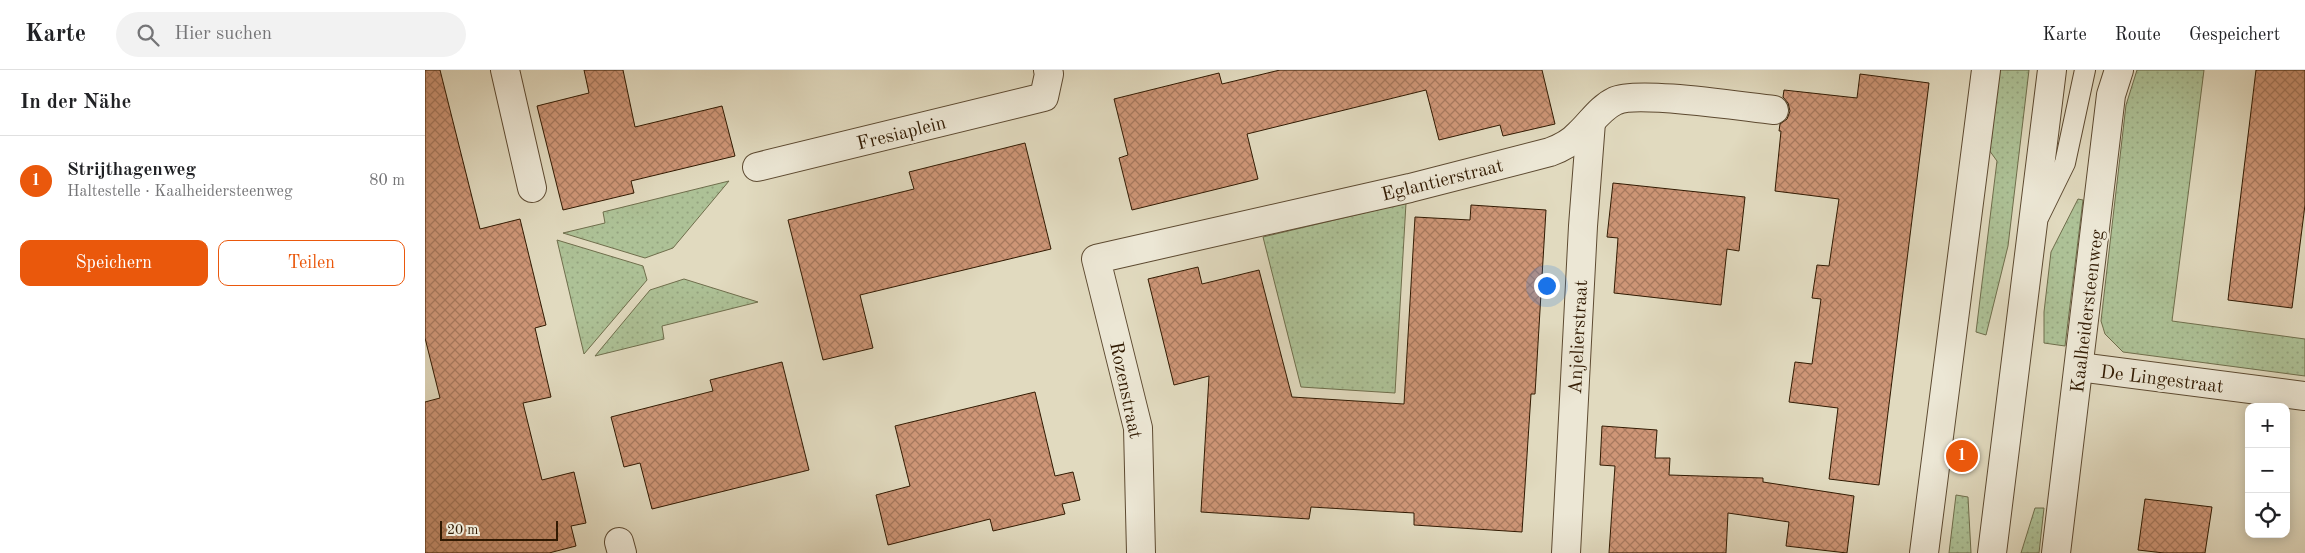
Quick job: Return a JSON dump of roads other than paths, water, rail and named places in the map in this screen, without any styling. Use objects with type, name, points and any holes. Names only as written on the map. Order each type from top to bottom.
[{"type":"street","points":[[505,70],[532,188]]},
{"type":"street","name":"Fresiaplein","points":[[757,167],[1044,97],[1049,70]]},
{"type":"street","points":[[1925,553],[1986,70]]},
{"type":"street","points":[[1992,553],[2052,70]]},
{"type":"street","name":"Kaalheidersteenweg","points":[[2056,553],[2111,95],[2119,70]]},
{"type":"street","name":"Eglantierstraat","points":[[1096,259],[1410,188],[1550,152],[1562,147],[1578,136],[1604,107],[1617,100],[1641,96],[1774,110]]},
{"type":"street","name":"Anjelierstraat","points":[[1565,553],[1583,226],[1591,122]]},
{"type":"street","name":"Rozenstraat","points":[[1096,259],[1139,428],[1141,553]]},
{"type":"street","name":"De Lingestraat","points":[[2079,367],[2305,396]]},
{"type":"lane","points":[[2033,227],[2065,163],[2085,70]]},
{"type":"place","name":"Strijthagenweg","points":[[1962,456]]}]
